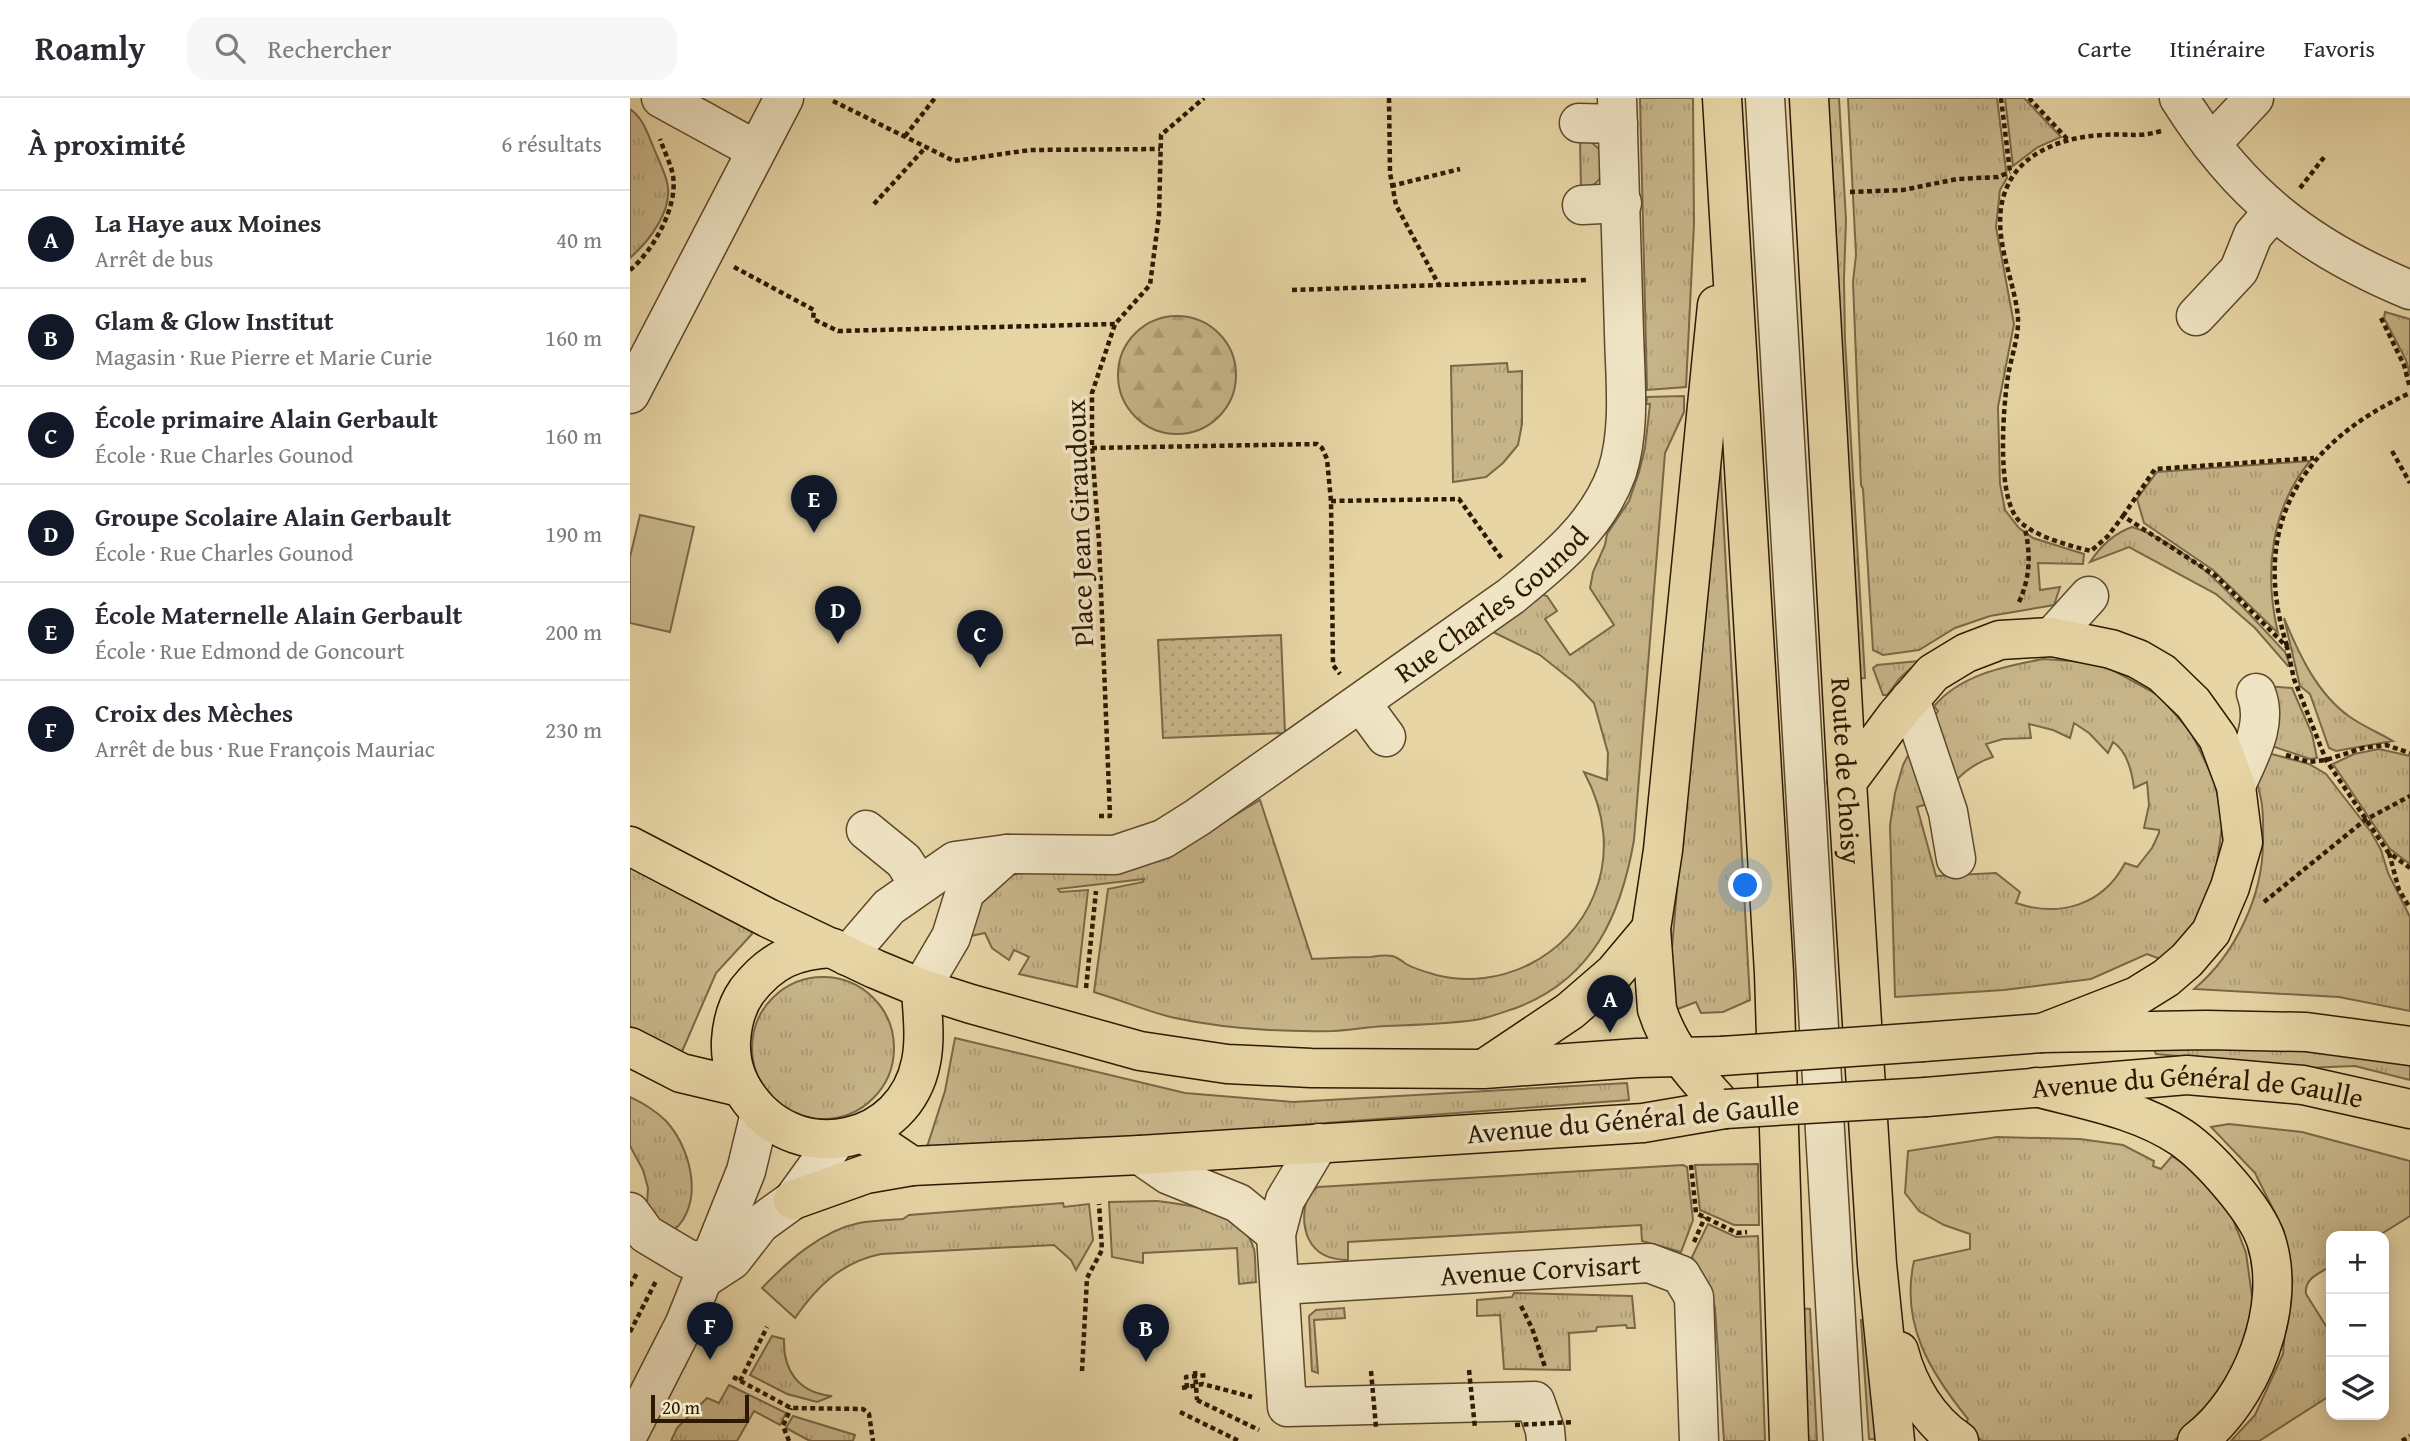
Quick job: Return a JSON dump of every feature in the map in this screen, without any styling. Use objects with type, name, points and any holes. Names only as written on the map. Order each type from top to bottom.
[{"type":"main road","points":[[1722,98],[1774,973],[1789,1441]]},
{"type":"main road","name":"Route de Choisy","points":[[1809,98],[1877,1264],[1895,1441]]},
{"type":"main road","points":[[1725,1109],[1679,1057],[1657,1009],[1651,929],[1663,850],[1729,199]]},
{"type":"main road","points":[[1847,782],[1933,673],[1966,653],[2000,640],[2052,637],[2111,649],[2138,659],[2162,673],[2193,704],[2218,738],[2236,786],[2242,842],[2230,887],[2211,932],[2188,960],[2137,996],[2042,1033]]},
{"type":"main road","points":[[630,846],[768,918],[920,988],[923,1041],[922,1061],[916,1079],[900,1106],[878,1125],[850,1136],[819,1140],[782,1129],[750,1100],[637,1057]]},
{"type":"main road","points":[[1484,1069],[1570,1011],[1614,973],[1651,929]]},
{"type":"main road","points":[[750,1100],[730,1053],[732,1028],[741,1000],[760,975],[785,957],[808,949],[840,952]]},
{"type":"main road","name":"Avenue du Général de Gaulle","points":[[920,988],[1140,1051],[1227,1064],[1311,1068],[1484,1069],[1722,1056],[2042,1033],[2206,1030],[2306,1032],[2410,1046]]},
{"type":"main road","name":"Avenue du Général de Gaulle","points":[[793,1200],[866,1174],[912,1166],[1140,1155],[1643,1123],[1725,1109],[1926,1097],[2187,1075],[2303,1084],[2410,1109]]},
{"type":"main road","points":[[2036,1087],[2133,1113],[2182,1138],[2238,1191],[2266,1240],[2273,1286],[2266,1335],[2245,1384],[2216,1427],[2197,1441]]},
{"type":"main road","points":[[850,1136],[912,1166]]},
{"type":"main road","points":[[1877,1264],[1903,1369],[1920,1401],[1944,1431],[1959,1441]]},
{"type":"street","points":[[661,98],[755,150]]},
{"type":"street","points":[[630,394],[784,98]]},
{"type":"street","name":"Route de Choisy","points":[[1765,98],[1843,1441]]},
{"type":"street","points":[[2254,98],[2194,120],[2243,183],[2284,204],[2302,234],[2343,258],[2410,290]]},
{"type":"street","points":[[1579,123],[1617,111]]},
{"type":"street","name":"Rue Charles Gounod","points":[[840,952],[888,907],[955,861],[1007,854],[1115,855],[1163,839],[1198,817],[1353,692],[1511,596],[1572,544],[1603,501],[1617,471],[1624,435],[1622,203],[1617,111]]},
{"type":"street","points":[[1582,205],[1622,203]]},
{"type":"street","points":[[2196,316],[2239,270],[2253,235],[2284,204]]},
{"type":"street","points":[[2052,637],[2089,596]]},
{"type":"street","points":[[1353,692],[1386,737]]},
{"type":"street","points":[[2236,786],[2253,746],[2261,714],[2256,693]]},
{"type":"street","points":[[1910,699],[1948,812],[1956,859]]},
{"type":"street","points":[[866,830],[904,861],[913,889],[927,893],[956,921]]},
{"type":"street","points":[[920,988],[951,937],[965,892],[1007,854]]},
{"type":"street","points":[[630,1431],[685,1323],[747,1171],[750,1100]]},
{"type":"street","points":[[630,1212],[646,1234],[707,1267],[732,1260],[760,1224],[793,1200],[850,1136]]},
{"type":"street","points":[[1319,1143],[1285,1200],[1276,1234],[1280,1285],[1278,1421],[1542,1422]]},
{"type":"street","points":[[1140,1155],[1169,1175],[1238,1203],[1276,1234]]},
{"type":"street","name":"Avenue Corvisart","points":[[1280,1285],[1648,1263],[1681,1275],[1694,1297],[1699,1441]]},
{"type":"path","points":[[905,136],[935,98]]},
{"type":"path","name":"Place Jean Giraudoux","points":[[1110,816],[1099,542],[1092,448],[1092,393],[1115,324],[1150,285],[1158,215],[1161,135],[1204,98]]},
{"type":"path","points":[[1389,98],[1391,186],[1396,205],[1439,285]]},
{"type":"path","points":[[2001,98],[2012,174],[2001,210],[2003,256],[2018,319],[2004,402],[2005,489],[2014,515],[2025,528],[2091,551],[2108,536],[2155,469],[2315,458]]},
{"type":"path","points":[[2029,98],[2069,141]]},
{"type":"path","points":[[833,101],[954,161],[1030,150],[1160,149]]},
{"type":"path","points":[[1849,192],[1903,190],[1957,179],[1998,177],[2012,174],[2038,152],[2069,141],[2105,135],[2143,137],[2194,120]]},
{"type":"path","points":[[630,270],[660,233],[674,196],[673,174],[659,136]]},
{"type":"path","points":[[874,204],[926,147]]},
{"type":"path","points":[[2284,204],[2325,156]]},
{"type":"path","points":[[1391,186],[1460,169]]},
{"type":"path","points":[[724,261],[814,310],[813,319],[838,331],[1115,324]]},
{"type":"path","points":[[1292,290],[1589,280]]},
{"type":"path","points":[[2377,310],[2404,365],[2410,390],[2364,417],[2339,435],[2315,458],[2290,498],[2276,546],[2275,591],[2294,679],[2326,760],[2388,852],[2410,868]]},
{"type":"path","points":[[1092,448],[1317,444],[1327,458],[1331,501],[1333,665],[1353,692]]},
{"type":"path","points":[[2392,450],[2410,483]]},
{"type":"path","points":[[1331,501],[1459,499],[1507,565]]},
{"type":"path","points":[[2123,516],[2216,576],[2287,647]]},
{"type":"path","points":[[2017,608],[2025,589],[2029,564],[2025,528]]},
{"type":"path","points":[[2253,746],[2309,762],[2386,745],[2410,753]]},
{"type":"path","points":[[2262,904],[2365,820],[2410,796]]},
{"type":"path","points":[[2388,852],[2399,890],[2410,908]]},
{"type":"path","points":[[1086,988],[1096,890]]},
{"type":"path","points":[[1691,1165],[1696,1213],[1737,1233],[1759,1231]]},
{"type":"path","points":[[1082,1371],[1087,1278],[1102,1250],[1099,1204]]},
{"type":"path","points":[[630,1332],[673,1249]]},
{"type":"path","points":[[1518,1299],[1532,1328],[1546,1369],[1542,1422]]},
{"type":"path","points":[[740,1381],[767,1327]]},
{"type":"path","points":[[1469,1370],[1475,1428]]},
{"type":"path","points":[[1371,1371],[1376,1427]]},
{"type":"path","points":[[1203,1384],[1207,1375],[1195,1374],[1186,1377],[1185,1388],[1203,1384],[1278,1421]]},
{"type":"path","points":[[1195,1374],[1197,1400],[1278,1421]]},
{"type":"path","points":[[733,1377],[791,1408],[863,1409],[869,1414],[873,1441]]},
{"type":"path","points":[[789,1441],[783,1426],[791,1408]]},
{"type":"path","points":[[1180,1412],[1238,1441]]},
{"type":"path","points":[[2402,1441],[2410,1436]]},
{"type":"green space","points":[[1640,98],[1693,98],[1694,224],[1686,387],[1647,390]]},
{"type":"green space","points":[[1824,98],[1839,98],[1846,220],[1845,340],[1865,678],[1855,679]]},
{"type":"green space","points":[[1848,98],[1997,98],[2007,178],[2000,190],[1996,227],[2014,324],[1998,407],[2000,484],[2005,510],[2019,528],[2033,538],[2084,554],[2083,564],[2038,563],[2040,590],[2060,587],[2054,605],[1990,616],[1955,628],[1919,650],[1883,655],[1873,650],[1861,485],[1853,282],[1856,255]]},
{"type":"green space","points":[[2005,98],[2024,98],[2061,137],[2038,147],[2013,166]]},
{"type":"green space","points":[[630,109],[647,131],[664,173],[668,193],[667,203],[658,224],[630,258]]},
{"type":"green space","points":[[1580,139],[1588,139],[1602,152],[1602,172],[1598,181],[1581,190]]},
{"type":"green space","points":[[2385,312],[2410,319],[2410,375],[2406,360],[2384,318]]},
{"type":"green space","points":[[1177,316],[1200,321],[1219,333],[1231,352],[1236,375],[1231,398],[1219,417],[1200,429],[1177,434],[1154,429],[1135,417],[1123,398],[1118,375],[1123,352],[1135,333],[1154,321]]},
{"type":"green space","points":[[1507,363],[1508,372],[1522,371],[1522,424],[1518,445],[1503,463],[1486,477],[1453,482],[1451,366]]},
{"type":"green space","points":[[1684,396],[1684,412],[1665,453],[1634,840],[1621,894],[1611,918],[1584,962],[1565,980],[1543,996],[1516,1008],[1475,1020],[1333,1031],[1254,1029],[1175,1018],[1094,992],[1108,889],[1143,882],[1144,879],[1058,889],[1060,892],[1088,890],[1077,987],[1019,974],[1029,957],[1014,950],[1009,960],[992,948],[985,933],[971,936],[974,908],[1004,878],[1197,838],[1260,800],[1312,959],[1392,956],[1409,966],[1460,979],[1508,973],[1550,952],[1568,936],[1583,917],[1599,880],[1604,848],[1601,817],[1584,772],[1607,780],[1608,753],[1594,703],[1575,683],[1540,655],[1489,630],[1541,594],[1547,596],[1557,611],[1545,619],[1570,655],[1614,625],[1590,588],[1593,572],[1607,534],[1629,501],[1639,472],[1650,404],[1646,404],[1647,397]]},
{"type":"green space","points":[[1718,424],[1750,1000],[1723,1012],[1701,1013],[1696,1002],[1675,1010],[1670,970]]},
{"type":"green space","points":[[2310,461],[2286,500],[2274,543],[2271,588],[2278,633],[2213,570],[2144,523],[2137,499],[2157,472]]},
{"type":"green space","points":[[640,515],[694,527],[670,632],[630,623],[630,557]]},
{"type":"green space","points":[[2132,527],[2154,536],[2196,563],[2234,598],[2285,652],[2290,665],[2288,666],[2255,628],[2216,594],[2129,547],[2090,562],[2108,541]]},
{"type":"green space","points":[[2284,618],[2303,659],[2328,697],[2350,717],[2393,741],[2336,751],[2329,748],[2310,694],[2300,686]]},
{"type":"green space","points":[[1281,635],[1285,733],[1163,738],[1158,640]]},
{"type":"green space","points":[[2043,659],[2100,663],[2158,695],[2191,732],[2214,780],[2223,820],[2214,884],[2192,933],[2163,960],[2147,954],[2091,979],[2004,990],[1895,997],[1890,825],[1903,765],[1915,742],[1935,802],[1917,807],[1936,876],[1996,873],[2020,892],[2016,903],[2049,909],[2064,908],[2092,898],[2105,889],[2125,863],[2137,867],[2152,848],[2159,833],[2159,830],[2144,828],[2149,805],[2147,782],[2134,788],[2128,762],[2118,746],[2113,742],[2108,753],[2089,733],[2074,723],[2070,738],[2029,724],[2031,738],[2003,739],[1986,744],[1993,757],[1971,768],[1953,784],[1931,721],[1938,711],[1934,706],[1957,686],[1970,679],[1998,669]]},
{"type":"green space","points":[[1919,661],[1900,678],[1887,695],[1883,695],[1873,668],[1877,665]]},
{"type":"green space","points":[[2265,686],[2292,688],[2312,734],[2317,758],[2310,759],[2266,744]]},
{"type":"green space","points":[[2379,749],[2410,756],[2410,864],[2390,849],[2333,764],[2354,754]]},
{"type":"green space","points":[[2264,752],[2309,764],[2326,774],[2371,832],[2410,917],[2410,1011],[2339,997],[2194,989],[2209,975],[2234,942],[2244,923],[2258,883],[2262,862],[2263,821],[2257,778]]},
{"type":"green space","points":[[630,866],[750,929],[752,934],[716,973],[681,1054],[630,1027]]},
{"type":"green space","points":[[823,977],[850,982],[873,998],[889,1021],[894,1048],[889,1075],[873,1098],[850,1114],[823,1119],[796,1114],[773,1098],[757,1075],[752,1048],[757,1021],[773,998],[796,982]]},
{"type":"green space","points":[[955,1038],[1185,1093],[1293,1102],[1627,1083],[1629,1100],[1130,1138],[927,1147],[945,1091]]},
{"type":"green space","points":[[2154,1049],[2324,1049],[2410,1063],[2410,1080],[2355,1066],[2306,1068],[2156,1054]]},
{"type":"green space","points":[[630,1097],[666,1121],[675,1133],[689,1164],[691,1197],[687,1212],[679,1225],[666,1236],[647,1204],[648,1188],[643,1170],[630,1146]]},
{"type":"green space","points":[[2229,1124],[2302,1132],[2410,1161],[2410,1216],[2386,1231],[2326,1231],[2326,1269],[2308,1284],[2306,1294],[2326,1326],[2326,1398],[2259,1441],[2231,1441],[2255,1415],[2283,1354],[2288,1295],[2284,1231],[2255,1173],[2211,1127]]},
{"type":"green space","points":[[1997,1137],[2080,1139],[2123,1145],[2154,1161],[2153,1166],[2161,1169],[2172,1156],[2191,1169],[2231,1214],[2246,1253],[2253,1303],[2240,1355],[2212,1405],[2174,1441],[1982,1441],[1965,1426],[1968,1419],[1942,1383],[1921,1346],[1911,1306],[1911,1284],[1914,1261],[1970,1249],[1970,1234],[1944,1225],[1919,1211],[1905,1193],[1908,1151]]},
{"type":"green space","points":[[1758,1164],[1759,1225],[1734,1225],[1700,1210],[1695,1165]]},
{"type":"green space","points":[[1683,1165],[1687,1167],[1693,1220],[1681,1252],[1642,1241],[1641,1225],[1348,1242],[1348,1260],[1334,1259],[1323,1254],[1315,1248],[1305,1229],[1308,1194],[1318,1187]]},
{"type":"green space","points":[[1157,1201],[1214,1212],[1239,1226],[1254,1249],[1256,1282],[1239,1284],[1237,1248],[1143,1253],[1143,1263],[1112,1257],[1109,1202]]},
{"type":"green space","points":[[1063,1203],[1064,1207],[1089,1204],[1093,1240],[1076,1270],[1071,1260],[1054,1245],[881,1254],[842,1269],[812,1296],[795,1318],[762,1288],[806,1248],[831,1233],[859,1223],[903,1219],[909,1215]]},
{"type":"green space","points":[[1708,1224],[1736,1237],[1758,1236],[1765,1441],[1724,1441],[1715,1308],[1711,1291],[1692,1257]]},
{"type":"green space","points":[[1514,1293],[1632,1296],[1635,1328],[1627,1328],[1626,1325],[1597,1327],[1596,1331],[1569,1333],[1570,1370],[1504,1369],[1500,1315],[1477,1316],[1477,1300],[1512,1297]]},
{"type":"green space","points":[[1344,1308],[1345,1318],[1314,1320],[1318,1373],[1312,1371],[1309,1316],[1316,1310]]},
{"type":"green space","points":[[1798,1308],[1810,1309],[1817,1441],[1804,1441]]},
{"type":"green space","points":[[1861,1320],[1872,1320],[1882,1439],[1869,1439]]},
{"type":"green space","points":[[772,1336],[784,1339],[786,1361],[802,1385],[820,1394],[832,1396],[817,1402],[787,1394],[750,1375]]},
{"type":"green space","points":[[729,1385],[786,1413],[780,1425],[754,1411],[737,1441],[671,1441],[677,1428],[707,1398],[719,1403]]},
{"type":"green space","points":[[793,1416],[855,1435],[853,1441],[810,1441],[786,1428]]},
{"type":"place","name":"École Maternelle Alain Gerbault","points":[[814,533]]},
{"type":"place","name":"Groupe Scolaire Alain Gerbault","points":[[838,644]]},
{"type":"place","name":"École primaire Alain Gerbault","points":[[980,668]]},
{"type":"place","name":"La Haye aux Moines","points":[[1610,1033]]},
{"type":"place","name":"Croix des Mèches","points":[[710,1360]]},
{"type":"place","name":"Glam & Glow Institut","points":[[1146,1362]]}]
